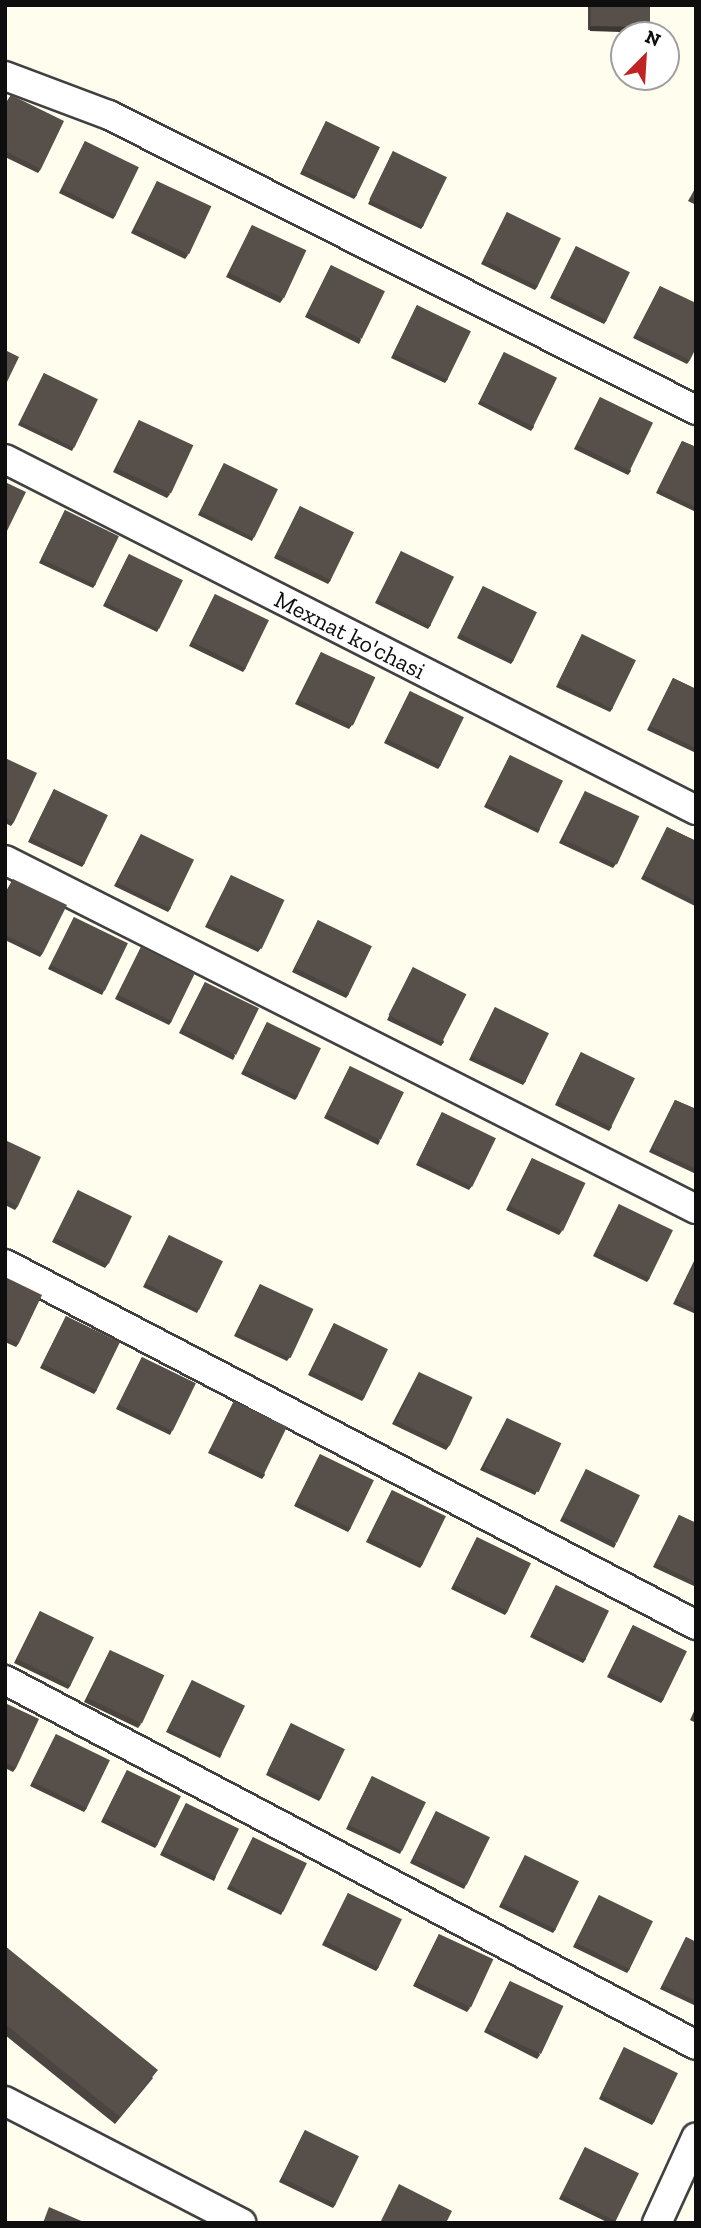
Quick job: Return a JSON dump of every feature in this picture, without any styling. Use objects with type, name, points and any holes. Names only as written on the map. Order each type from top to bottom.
[{"type":"street","points":[[5,76],[109,116],[696,410]]},
{"type":"street","name":"Mexnat ko'chasi","points":[[5,459],[696,810]]},
{"type":"street","points":[[5,860],[696,1209]]},
{"type":"street","points":[[5,1264],[696,1625]]},
{"type":"street","points":[[5,1681],[696,2045]]},
{"type":"street","points":[[5,2101],[241,2223]]},
{"type":"street","points":[[657,2223],[696,2138]]},
{"type":"building","points":[[591,5],[650,5],[650,21],[610,21],[610,26],[591,26]]},
{"type":"building","points":[[11,95],[64,121],[41,169],[5,151],[5,106]]},
{"type":"building","points":[[326,121],[380,147],[356,196],[302,170]]},
{"type":"building","points":[[85,141],[139,167],[116,215],[62,189]]},
{"type":"building","points":[[393,151],[447,177],[423,226],[369,200]]},
{"type":"building","points":[[157,181],[211,206],[189,254],[135,229]]},
{"type":"building","points":[[507,212],[561,238],[538,286],[484,260]]},
{"type":"building","points":[[252,225],[306,250],[284,298],[230,273]]},
{"type":"building","points":[[576,246],[630,272],[607,320],[553,294]]},
{"type":"building","points":[[331,265],[385,291],[362,339],[308,313]]},
{"type":"building","points":[[660,286],[696,303],[696,348],[690,360],[636,334]]},
{"type":"building","points":[[417,305],[471,331],[447,380],[393,354]]},
{"type":"building","points":[[5,350],[19,357],[5,386]]},
{"type":"building","points":[[504,352],[557,378],[533,426],[480,401]]},
{"type":"building","points":[[44,373],[98,399],[74,448],[20,422]]},
{"type":"building","points":[[600,397],[653,423],[630,470],[577,445]]},
{"type":"building","points":[[139,420],[193,445],[171,493],[117,468]]},
{"type":"building","points":[[682,441],[696,447],[696,507],[658,489]]},
{"type":"building","points":[[224,463],[278,489],[254,538],[200,512]]},
{"type":"building","points":[[5,482],[26,492],[5,535]]},
{"type":"building","points":[[300,506],[354,532],[331,580],[277,554]]},
{"type":"building","points":[[65,510],[119,536],[95,585],[41,559]]},
{"type":"building","points":[[401,551],[454,577],[430,625],[377,600]]},
{"type":"building","points":[[129,554],[183,580],[159,629],[105,603]]},
{"type":"building","points":[[483,586],[537,612],[514,660],[460,634]]},
{"type":"building","points":[[215,594],[269,620],[246,668],[192,642]]},
{"type":"building","points":[[582,634],[636,660],[612,709],[558,683]]},
{"type":"building","points":[[321,652],[375,677],[353,725],[299,700]]},
{"type":"building","points":[[673,678],[696,689],[696,748],[650,726]]},
{"type":"building","points":[[410,691],[464,717],[441,765],[387,739]]},
{"type":"building","points":[[510,755],[563,781],[539,829],[486,804]]},
{"type":"building","points":[[5,758],[37,773],[14,822],[5,817]]},
{"type":"building","points":[[54,789],[108,815],[84,864],[30,838]]},
{"type":"building","points":[[585,791],[639,816],[617,864],[563,839]]},
{"type":"building","points":[[667,827],[696,841],[696,901],[644,875]]},
{"type":"building","points":[[141,834],[194,860],[170,908],[117,883]]},
{"type":"building","points":[[231,875],[284,900],[262,949],[208,924]]},
{"type":"building","points":[[13,879],[67,905],[43,953],[5,935],[5,895]]},
{"type":"building","points":[[74,917],[128,943],[105,991],[51,965]]},
{"type":"building","points":[[318,920],[372,946],[349,994],[295,968]]},
{"type":"building","points":[[141,947],[195,973],[172,1021],[118,995]]},
{"type":"building","points":[[413,967],[466,994],[442,1042],[388,1015]]},
{"type":"building","points":[[205,982],[259,1008],[236,1055],[182,1029]]},
{"type":"building","points":[[495,1007],[549,1033],[525,1082],[471,1056]]},
{"type":"building","points":[[267,1022],[321,1048],[298,1096],[244,1070]]},
{"type":"building","points":[[581,1052],[635,1078],[611,1127],[557,1101]]},
{"type":"building","points":[[350,1066],[404,1092],[381,1140],[327,1114]]},
{"type":"building","points":[[675,1100],[696,1109],[696,1169],[652,1148]]},
{"type":"building","points":[[442,1112],[496,1138],[472,1187],[418,1161]]},
{"type":"building","points":[[5,1140],[41,1157],[18,1206],[5,1199]]},
{"type":"building","points":[[532,1158],[585,1183],[563,1231],[510,1206]]},
{"type":"building","points":[[78,1190],[132,1216],[109,1264],[55,1238]]},
{"type":"building","points":[[619,1204],[673,1230],[650,1278],[596,1252]]},
{"type":"building","points":[[169,1235],[223,1261],[199,1310],[145,1284]]},
{"type":"building","points":[[696,1259],[696,1309],[676,1299]]},
{"type":"building","points":[[5,1277],[42,1295],[19,1343],[5,1337]]},
{"type":"building","points":[[260,1284],[313,1309],[291,1358],[237,1333]]},
{"type":"building","points":[[66,1316],[120,1342],[97,1390],[43,1364]]},
{"type":"building","points":[[334,1323],[388,1349],[365,1397],[311,1371]]},
{"type":"building","points":[[142,1357],[196,1383],[173,1431],[119,1405]]},
{"type":"building","points":[[419,1372],[472,1397],[450,1446],[396,1421]]},
{"type":"building","points":[[234,1401],[287,1427],[264,1474],[211,1449]]},
{"type":"building","points":[[507,1418],[561,1443],[539,1492],[484,1467]]},
{"type":"building","points":[[320,1454],[374,1480],[351,1528],[297,1502]]},
{"type":"building","points":[[586,1469],[640,1495],[617,1543],[563,1517]]},
{"type":"building","points":[[392,1490],[446,1516],[423,1564],[369,1538]]},
{"type":"building","points":[[679,1515],[696,1523],[696,1582],[656,1563]]},
{"type":"building","points":[[477,1537],[531,1563],[508,1611],[454,1585]]},
{"type":"building","points":[[556,1585],[609,1611],[585,1659],[532,1634]]},
{"type":"building","points":[[40,1611],[94,1637],[71,1685],[17,1659]]},
{"type":"building","points":[[633,1625],[687,1651],[664,1699],[610,1673]]},
{"type":"building","points":[[110,1650],[164,1675],[142,1723],[88,1698]]},
{"type":"building","points":[[192,1680],[245,1706],[221,1754],[168,1729]]},
{"type":"building","points":[[5,1703],[39,1719],[16,1768],[5,1762]]},
{"type":"building","points":[[291,1723],[345,1749],[322,1797],[268,1771]]},
{"type":"building","points":[[56,1734],[110,1760],[87,1808],[33,1782]]},
{"type":"building","points":[[127,1770],[181,1796],[158,1844],[104,1818]]},
{"type":"building","points":[[372,1776],[426,1802],[402,1851],[348,1825]]},
{"type":"building","points":[[186,1803],[239,1829],[216,1876],[163,1851]]},
{"type":"building","points":[[436,1811],[490,1837],[467,1885],[413,1859]]},
{"type":"building","points":[[253,1837],[307,1863],[283,1912],[229,1886]]},
{"type":"building","points":[[525,1855],[579,1881],[556,1929],[502,1903]]},
{"type":"building","points":[[348,1893],[402,1919],[379,1967],[325,1941]]},
{"type":"building","points":[[599,1895],[653,1921],[630,1969],[576,1943]]},
{"type":"building","points":[[439,1934],[493,1959],[471,2007],[417,1982]]},
{"type":"building","points":[[686,1937],[696,1942],[696,2001],[663,1985]]},
{"type":"building","points":[[5,1946],[158,2070],[120,2117],[5,2024]]},
{"type":"building","points":[[510,1981],[563,2006],[541,2054],[488,2029]]},
{"type":"building","points":[[624,2047],[678,2073],[655,2121],[601,2095]]},
{"type":"building","points":[[305,2130],[359,2156],[336,2204],[282,2178]]},
{"type":"building","points":[[585,2147],[639,2173],[616,2221],[562,2195]]},
{"type":"building","points":[[399,2184],[452,2211],[446,2223],[380,2223]]},
{"type":"building","points":[[49,2207],[86,2223],[43,2223]]}]
